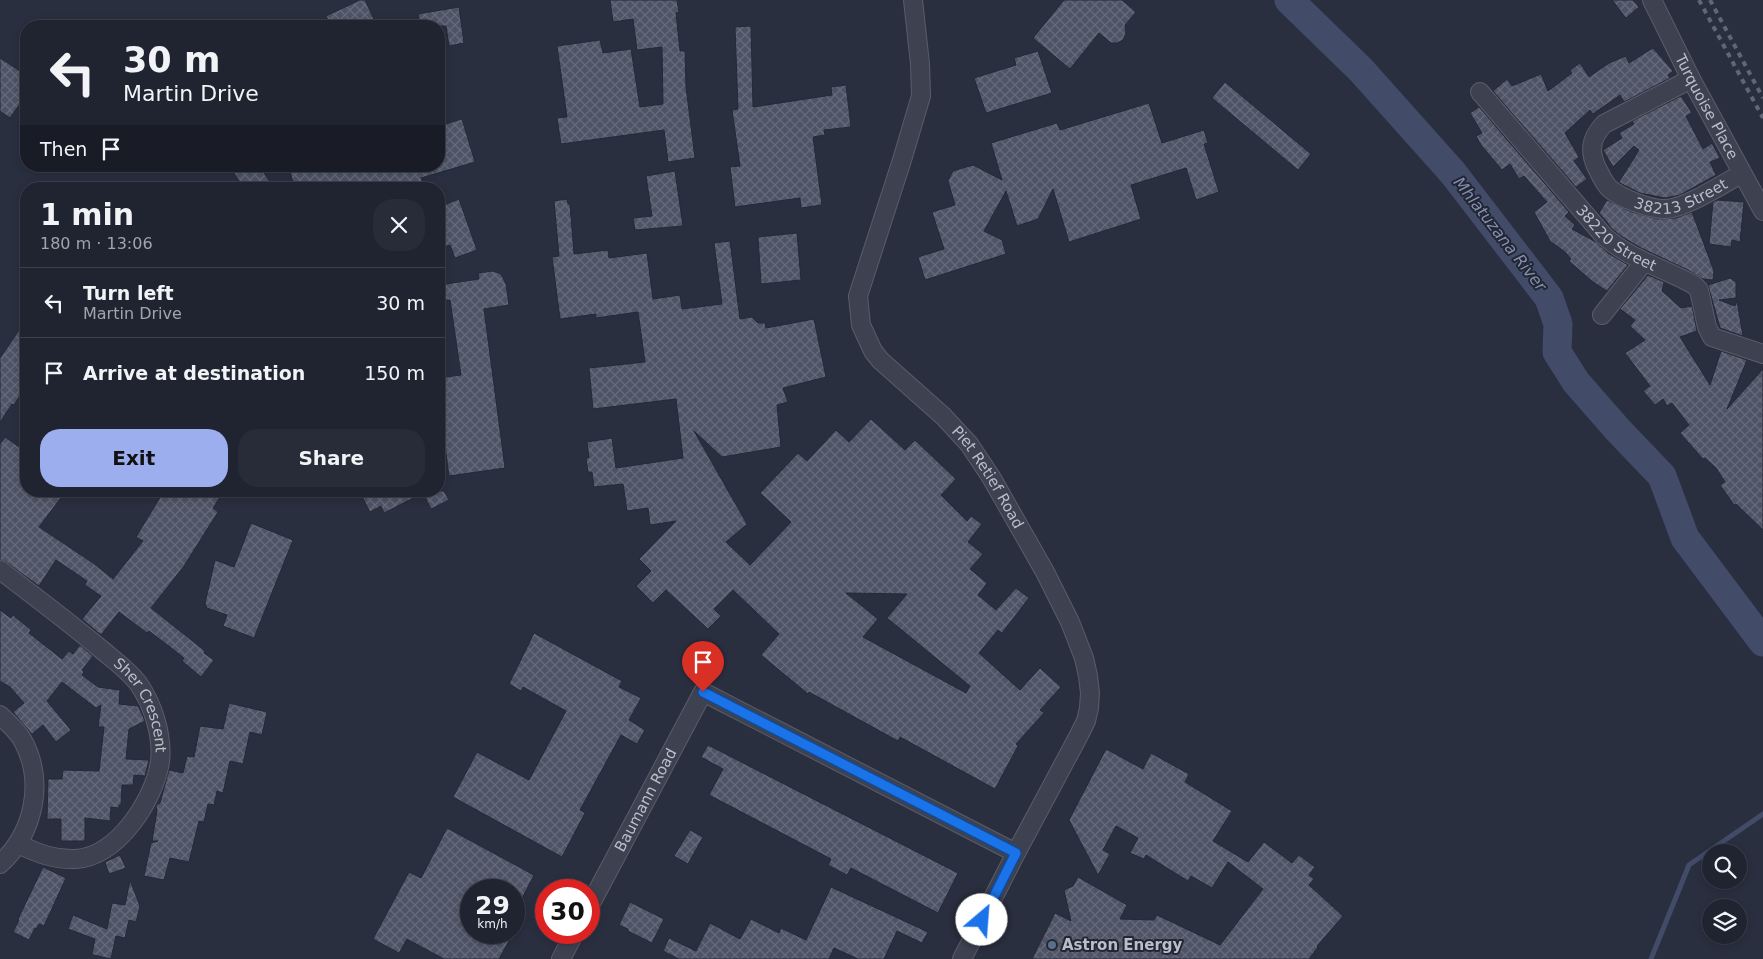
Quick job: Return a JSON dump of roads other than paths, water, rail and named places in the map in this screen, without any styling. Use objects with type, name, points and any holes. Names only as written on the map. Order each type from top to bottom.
[{"type":"street","name":"Piet Retief Road","points":[[913,0],[920,64],[921,96],[858,296],[861,326],[873,351],[880,360],[943,416],[963,437],[991,477],[1045,572],[1070,622],[1084,658],[1090,693],[1086,721],[962,959]]},
{"type":"street","name":"Turquoise Place","points":[[1652,0],[1691,79],[1763,211]]},
{"type":"street","name":"38213 Street","points":[[1691,79],[1604,124],[1598,130],[1592,144],[1593,162],[1608,187],[1614,191],[1644,205],[1666,210],[1684,204],[1742,174]]},
{"type":"street","name":"38220 Street","points":[[1480,92],[1614,246],[1694,285],[1699,290],[1707,327],[1712,337],[1763,354]]},
{"type":"street","points":[[1602,316],[1644,262]]},
{"type":"street","name":"Sher Crescent","points":[[0,570],[80,631],[138,683],[150,705],[157,724],[160,741],[160,762],[144,806],[126,830],[111,844],[96,854],[77,859],[49,857],[18,844]]},
{"type":"street","name":"Baumann Road","points":[[600,886],[703,692],[1016,853]]},
{"type":"street","points":[[0,715],[22,740],[29,755],[34,775],[35,795],[31,815],[18,844],[0,864]]},
{"type":"street","points":[[562,959],[569,944]]},
{"type":"waterway","name":"Mhlatuzana River","points":[[1289,0],[1361,70],[1453,173],[1549,298],[1558,324],[1557,352],[1576,382],[1662,476],[1685,538],[1763,642]]},
{"type":"waterway","points":[[1651,959],[1689,865],[1763,814]]},
{"type":"railway","points":[[1699,0],[1763,118]]},
{"type":"railway","points":[[1710,0],[1763,98]]},
{"type":"place","name":"Astron Energy","points":[[1052,945]]}]
